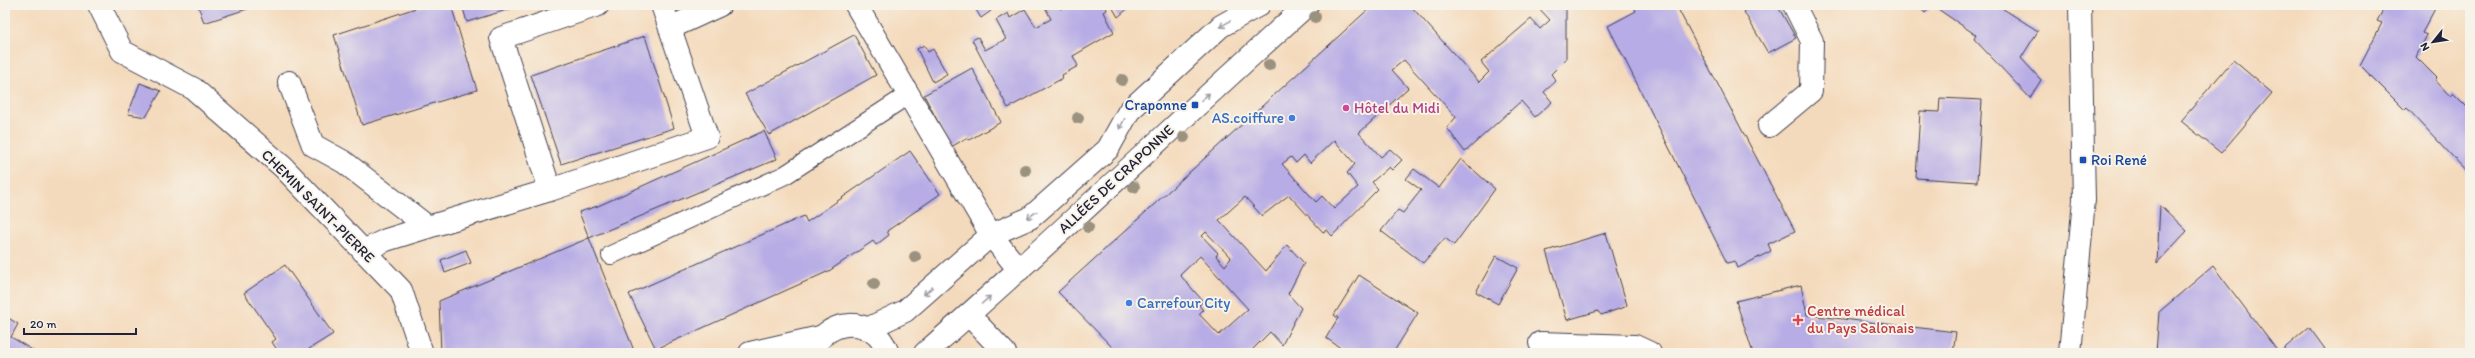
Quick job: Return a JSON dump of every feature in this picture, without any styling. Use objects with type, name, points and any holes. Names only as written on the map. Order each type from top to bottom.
[{"type":"street","name":"CHEMIN SAINT-PIERRE","points":[[99,5],[122,51],[194,89],[283,167],[401,290],[422,353]]},
{"type":"street","points":[[550,190],[501,38],[598,5]]},
{"type":"street","points":[[364,251],[386,240],[428,226],[550,190],[707,137],[662,5]]},
{"type":"street","points":[[670,28],[720,5]]},
{"type":"street","points":[[856,5],[991,235],[1019,270]]},
{"type":"street","name":"ALLÉES DE CRAPONNE","points":[[867,329],[905,311],[991,235],[1030,218],[1108,149],[1129,111],[1135,105],[1221,26],[1259,5]]},
{"type":"street","name":"ALLÉES DE CRAPONNE","points":[[925,353],[1019,270],[1195,105],[1307,5]]},
{"type":"street","points":[[1769,126],[1811,91],[1812,41],[1794,5]]},
{"type":"street","points":[[2070,353],[2084,200],[2080,5]]},
{"type":"street","points":[[289,82],[313,145],[344,162],[428,226]]},
{"type":"street","points":[[969,315],[1005,353]]},
{"type":"street","points":[[750,353],[816,345],[831,329],[843,325],[856,325],[867,329],[878,336],[888,353]]},
{"type":"street","points":[[1540,343],[1635,346],[1650,353]]},
{"type":"lane","points":[[610,255],[785,175],[908,95]]},
{"type":"building","points":[[198,5],[259,5],[204,23]]},
{"type":"building","points":[[425,5],[451,5],[477,90],[362,125],[334,35]]},
{"type":"building","points":[[462,5],[523,5],[467,22]]},
{"type":"building","points":[[973,5],[987,5],[991,11],[981,18]]},
{"type":"building","points":[[1044,5],[1057,5],[1060,9],[1067,5],[1105,5],[1107,10],[1104,12],[1114,32],[1073,56],[1078,66],[1062,75],[1063,78],[1008,108],[972,40],[978,37],[985,50],[1006,39],[996,20],[1008,13],[1010,18],[1025,9],[1036,27],[1051,19]]},
{"type":"building","points":[[1111,5],[1132,5],[1118,17]]},
{"type":"building","points":[[1373,5],[1410,5],[1479,82],[1489,72],[1481,62],[1531,19],[1540,29],[1550,20],[1536,5],[1566,5],[1566,59],[1551,74],[1556,81],[1544,92],[1552,102],[1535,117],[1521,101],[1465,152],[1447,128],[1456,117],[1404,60],[1392,70],[1408,88],[1359,133],[1381,157],[1390,149],[1402,160],[1392,170],[1389,167],[1372,182],[1378,189],[1332,236],[1327,230],[1323,232],[1289,195],[1262,216],[1245,197],[1219,220],[1266,271],[1287,245],[1304,263],[1288,294],[1301,308],[1282,345],[1270,332],[1249,353],[1118,353],[1058,292]],"holes":[[[1334,140],[1355,164],[1347,173],[1358,187],[1334,209],[1322,196],[1316,202],[1282,164],[1291,157],[1296,163],[1304,155],[1310,163]],[[1206,232],[1231,258],[1225,266],[1216,256],[1218,253],[1202,236]],[[1200,256],[1248,309],[1219,335],[1199,314],[1203,310],[1199,305],[1203,301],[1180,275]]]},
{"type":"building","points":[[1633,5],[1676,5],[1795,231],[1768,244],[1771,251],[1738,268],[1735,261],[1727,263],[1608,26],[1636,11]]},
{"type":"building","points":[[1740,5],[1777,5],[1796,38],[1768,53]]},
{"type":"building","points":[[1916,5],[1932,5],[1925,13]]},
{"type":"building","points":[[1932,5],[1997,5],[2038,31],[2021,58],[2041,80],[2030,98],[1974,39],[1976,35]]},
{"type":"building","points":[[2386,5],[2437,5],[2422,33],[2427,35],[2416,57],[2437,78],[2435,80],[2450,96],[2453,93],[2470,110],[2469,174],[2407,108],[2405,110],[2360,65],[2382,23],[2377,21]]},
{"type":"building","points":[[854,35],[876,75],[769,135],[745,94]]},
{"type":"building","points":[[645,36],[674,128],[561,164],[531,75]]},
{"type":"building","points":[[924,45],[928,52],[933,49],[947,74],[933,82],[917,49]]},
{"type":"building","points":[[2233,60],[2272,93],[2221,153],[2181,121]]},
{"type":"building","points":[[972,68],[1001,122],[969,140],[968,137],[951,147],[924,95]]},
{"type":"building","points":[[140,83],[161,91],[146,117],[128,114]]},
{"type":"building","points":[[1940,98],[1982,100],[1977,182],[1916,178],[1920,111],[1939,112]]},
{"type":"building","points":[[764,131],[777,159],[589,238],[579,212],[598,206]]},
{"type":"building","points":[[910,151],[940,194],[887,231],[889,235],[876,245],[873,241],[829,271],[656,349],[629,294],[804,216],[807,222]]},
{"type":"building","points":[[1461,159],[1495,189],[1454,245],[1445,238],[1423,263],[1381,231],[1398,210],[1403,213],[1421,190],[1406,179],[1414,169],[1439,188]]},
{"type":"building","points":[[2160,205],[2187,231],[2157,263]]},
{"type":"building","points":[[1606,233],[1627,305],[1601,315],[1598,311],[1567,320],[1546,251]]},
{"type":"building","points":[[589,238],[635,353],[441,353],[439,301]]},
{"type":"building","points":[[466,250],[471,263],[445,273],[441,260]]},
{"type":"building","points":[[1496,256],[1518,268],[1498,304],[1476,292]]},
{"type":"building","points":[[285,265],[333,334],[309,349],[312,353],[279,353],[272,342],[276,339],[244,293]]},
{"type":"building","points":[[2213,266],[2279,353],[2156,353],[2159,312]]},
{"type":"building","points":[[1359,275],[1418,313],[1393,353],[1348,353],[1326,338],[1338,318],[1334,315]]},
{"type":"building","name":"Centre médical du Pays Salonais","points":[[1801,285],[1807,315],[1956,332],[1953,353],[1753,353],[1736,301]]},
{"type":"building","points":[[5,316],[18,324],[11,337],[37,353],[5,353]]},
{"type":"building","points":[[2309,327],[2325,349],[2320,353],[2279,353]]},
{"type":"place","name":"Craponne","points":[[1195,105]]},
{"type":"place","name":"Hôtel du Midi","points":[[1346,108]]},
{"type":"place","name":"AS.coiffure","points":[[1292,118]]},
{"type":"place","name":"Roi René","points":[[2083,160]]},
{"type":"place","name":"Carrefour City","points":[[1129,303]]},
{"type":"place","name":"Centre médical du Pays Salonais","points":[[1798,320]]}]
